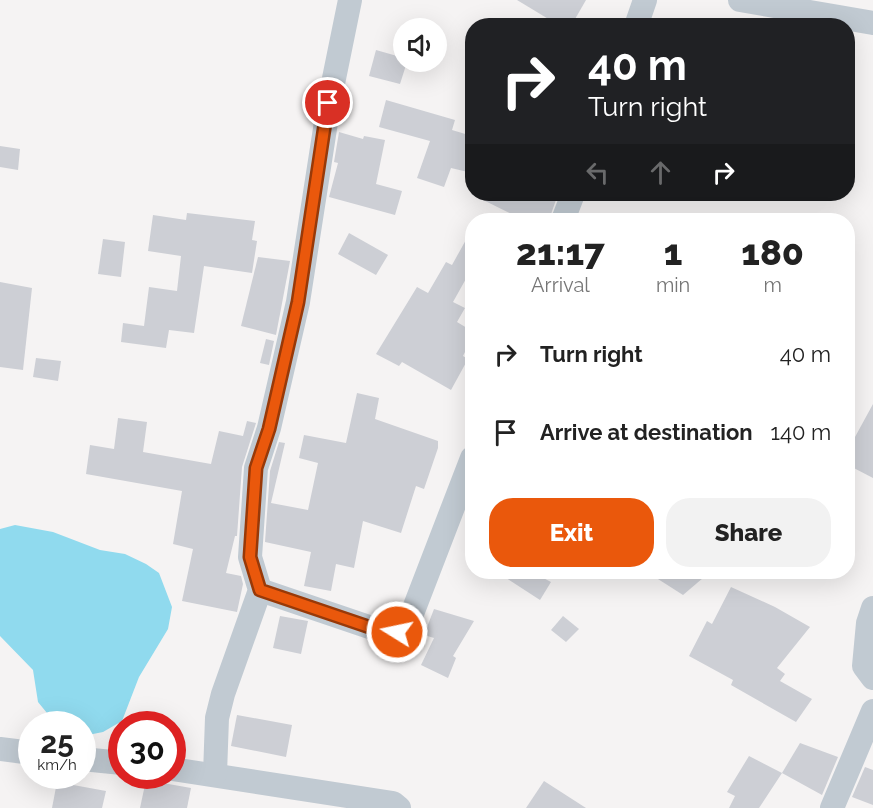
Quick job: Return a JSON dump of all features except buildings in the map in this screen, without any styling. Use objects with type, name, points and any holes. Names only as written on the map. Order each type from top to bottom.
[{"type":"street","points":[[215,774],[217,718],[223,694],[260,590],[250,557],[256,468],[269,429],[298,302],[328,103],[350,0]]},
{"type":"street","points":[[639,18],[645,0]]},
{"type":"street","points":[[740,0],[844,18]]},
{"type":"street","points":[[855,20],[873,23]]},
{"type":"street","points":[[260,590],[375,629],[397,632],[410,619],[465,476]]},
{"type":"street","points":[[873,608],[868,623],[864,666],[873,678]]},
{"type":"street","points":[[832,808],[873,711]]},
{"type":"street","points":[[0,749],[18,751]]},
{"type":"street","points":[[186,771],[393,803],[399,808]]},
{"type":"water","points":[[15,525],[53,532],[100,550],[125,554],[159,573],[172,607],[168,629],[139,677],[126,711],[108,711],[108,729],[103,732],[96,733],[96,711],[45,711],[38,702],[33,670],[0,636],[0,529]]},
{"type":"route","points":[[328,103],[298,302],[269,429],[256,468],[250,530],[250,557],[260,590],[375,629],[397,632]]}]
